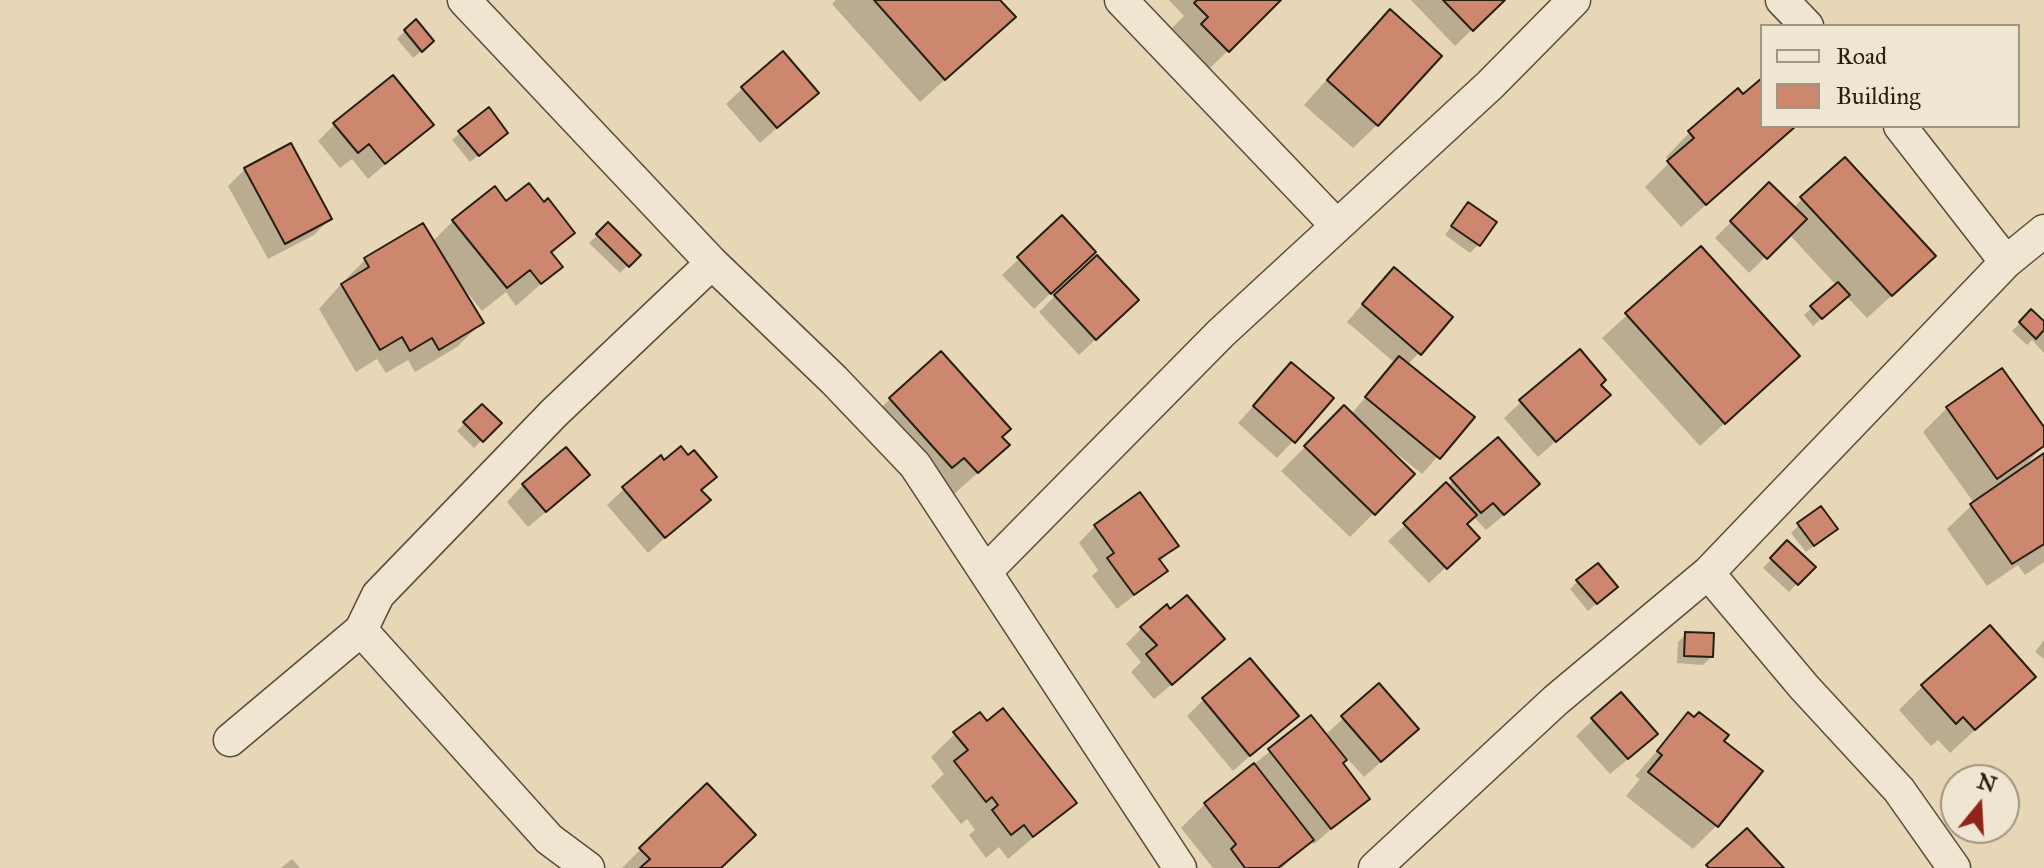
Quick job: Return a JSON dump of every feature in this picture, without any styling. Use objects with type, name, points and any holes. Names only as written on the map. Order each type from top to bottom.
[{"type":"street","points":[[464,0],[712,263],[834,380],[915,465],[987,570],[1180,868]]},
{"type":"street","points":[[1121,0],[1337,226]]},
{"type":"street","points":[[987,570],[1221,333],[1490,85],[1574,0]]},
{"type":"street","points":[[1782,0],[1805,24]]},
{"type":"street","points":[[1902,128],[2006,262]]},
{"type":"street","points":[[1375,868],[1556,700],[1708,573],[2006,262],[2044,231]]},
{"type":"street","points":[[230,740],[323,658],[361,630],[378,595],[554,413],[712,263]]},
{"type":"street","points":[[1708,573],[1804,687],[1899,790],[1954,868]]},
{"type":"street","points":[[361,630],[549,839],[588,868]]},
{"type":"building","points":[[874,0],[1000,0],[1016,17],[945,80]]},
{"type":"building","points":[[1197,0],[1281,0],[1229,52],[1201,24],[1208,17],[1194,3]]},
{"type":"building","points":[[1443,0],[1505,0],[1473,31]]},
{"type":"building","points":[[1390,9],[1442,56],[1378,126],[1327,80]]},
{"type":"building","points":[[416,19],[434,41],[422,52],[404,30]]},
{"type":"building","points":[[783,51],[819,93],[777,128],[741,87]]},
{"type":"building","points":[[393,75],[434,125],[385,164],[369,144],[358,153],[333,123]]},
{"type":"building","points":[[1760,80],[1760,128],[1794,128],[1706,205],[1667,161],[1694,138],[1688,131],[1738,88],[1743,94]]},
{"type":"building","points":[[489,107],[508,133],[479,156],[458,131]]},
{"type":"building","points":[[291,143],[332,219],[285,244],[244,168]]},
{"type":"building","points":[[1845,157],[1936,256],[1892,296],[1800,197]]},
{"type":"building","points":[[1769,182],[1807,219],[1767,259],[1730,221]]},
{"type":"building","points":[[529,183],[544,202],[548,198],[575,233],[551,252],[563,267],[541,284],[530,270],[507,288],[452,220],[495,186],[506,201]]},
{"type":"building","points":[[1468,202],[1497,222],[1480,246],[1451,226]]},
{"type":"building","points":[[1062,215],[1096,252],[1051,294],[1017,257]]},
{"type":"building","points":[[608,222],[641,255],[629,267],[596,234]]},
{"type":"building","points":[[423,223],[484,323],[439,350],[432,338],[410,351],[402,337],[380,350],[341,284],[369,267],[364,258]]},
{"type":"building","points":[[1701,246],[1800,356],[1725,424],[1625,313]]},
{"type":"building","points":[[1097,255],[1139,300],[1096,340],[1054,295]]},
{"type":"building","points":[[1394,267],[1453,317],[1421,355],[1362,304]]},
{"type":"building","points":[[1838,282],[1850,295],[1822,319],[1810,306]]},
{"type":"building","points":[[2031,309],[2044,321],[2044,330],[2036,339],[2019,322]]},
{"type":"building","points":[[1580,349],[1606,380],[1601,385],[1611,395],[1556,442],[1519,400]]},
{"type":"building","points":[[941,351],[1011,429],[1002,437],[1010,445],[978,473],[964,458],[952,468],[889,398]]},
{"type":"building","points":[[1399,356],[1475,417],[1440,459],[1365,397]]},
{"type":"building","points":[[1291,362],[1334,398],[1295,443],[1253,406]]},
{"type":"building","points":[[2002,368],[2044,427],[2044,446],[1997,479],[1946,407]]},
{"type":"building","points":[[482,404],[502,423],[483,442],[463,422]]},
{"type":"building","points":[[1344,405],[1415,474],[1375,515],[1304,446]]},
{"type":"building","points":[[1498,437],[1540,484],[1504,515],[1493,503],[1481,513],[1450,478]]},
{"type":"building","points":[[681,446],[688,455],[694,450],[717,477],[701,490],[711,500],[665,538],[622,487],[661,455],[664,460]]},
{"type":"building","points":[[566,447],[590,475],[546,512],[522,484]]},
{"type":"building","points":[[2044,453],[2044,544],[2012,564],[1970,504]]},
{"type":"building","points":[[1446,482],[1477,515],[1467,524],[1480,538],[1447,569],[1403,523]]},
{"type":"building","points":[[1140,492],[1179,546],[1159,559],[1168,571],[1134,595],[1107,558],[1114,553],[1094,525]]},
{"type":"building","points":[[1821,506],[1838,529],[1814,546],[1797,523]]},
{"type":"building","points":[[1787,540],[1816,567],[1798,585],[1770,558]]},
{"type":"building","points":[[1598,563],[1618,587],[1597,604],[1576,580]]},
{"type":"building","points":[[1187,595],[1225,639],[1172,685],[1146,654],[1157,645],[1140,627],[1167,604],[1170,609]]},
{"type":"building","points":[[1990,625],[2036,677],[1975,730],[1963,717],[1956,724],[1921,685]]},
{"type":"building","points":[[1685,632],[1714,633],[1713,657],[1684,656]]},
{"type":"building","points":[[1250,658],[1299,716],[1250,756],[1202,698]]},
{"type":"building","points":[[1379,683],[1419,729],[1381,762],[1341,716]]},
{"type":"building","points":[[1621,692],[1658,734],[1628,759],[1591,718]]},
{"type":"building","points":[[1003,708],[1077,803],[1033,837],[1024,825],[1011,835],[992,810],[998,805],[992,797],[986,802],[954,761],[968,750],[953,732],[980,712],[987,721]]},
{"type":"building","points":[[1688,712],[1694,717],[1699,712],[1729,735],[1724,741],[1763,771],[1718,827],[1648,772],[1662,755],[1657,751]]},
{"type":"building","points":[[1311,715],[1347,760],[1343,763],[1370,799],[1331,829],[1268,749]]},
{"type":"building","points":[[1254,763],[1314,840],[1278,868],[1245,868],[1231,849],[1236,844],[1204,803]]},
{"type":"building","points":[[707,783],[756,835],[721,868],[640,868],[650,859],[639,848]]},
{"type":"building","points":[[1747,828],[1784,868],[1709,868],[1706,865]]}]
